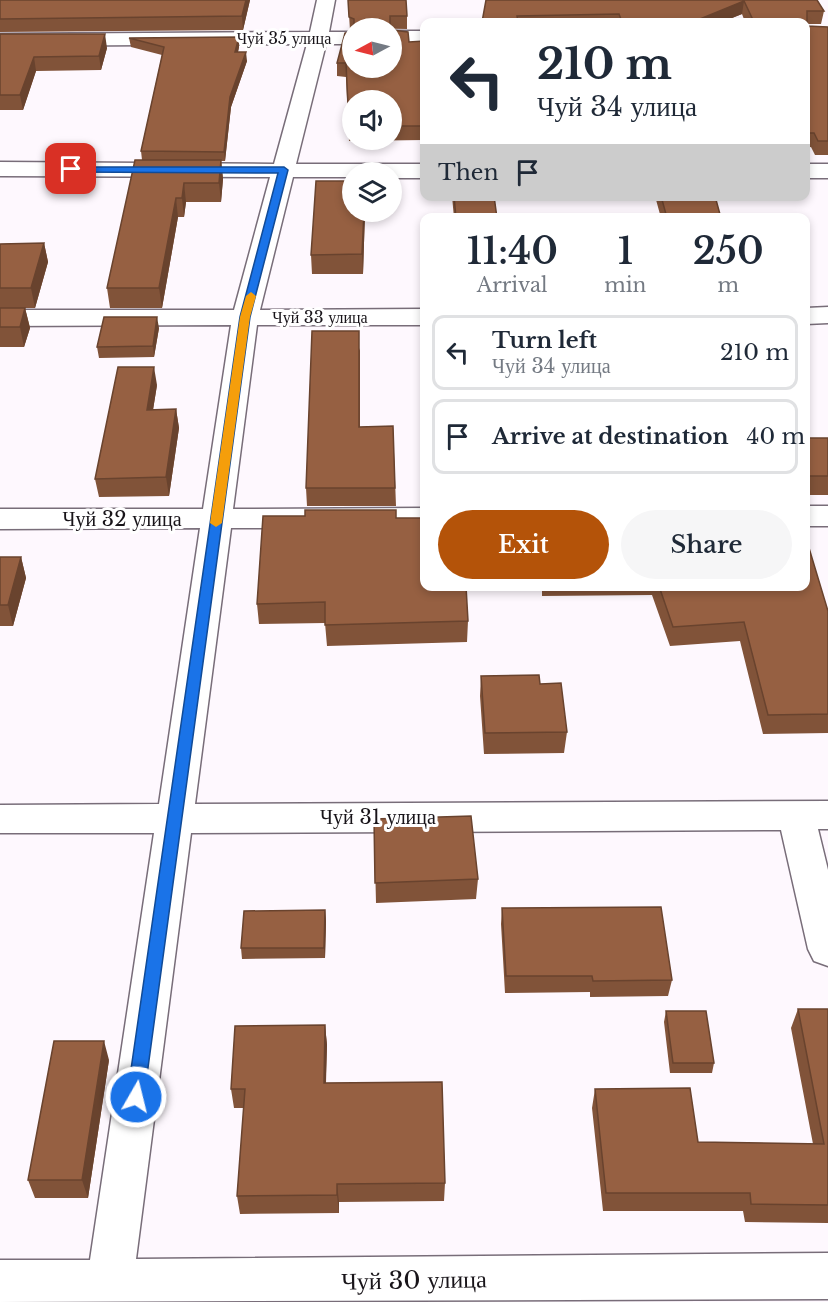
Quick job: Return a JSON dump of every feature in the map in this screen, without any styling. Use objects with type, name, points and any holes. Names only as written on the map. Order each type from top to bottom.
[{"type":"street","points":[[108,1292],[245,317],[326,0]]},
{"type":"street","points":[[402,37],[420,37]]},
{"type":"street","name":"Чуй 35 улица","points":[[0,40],[342,38]]},
{"type":"street","points":[[0,169],[420,171]]},
{"type":"street","points":[[810,171],[828,171]]},
{"type":"street","points":[[810,316],[828,315]]},
{"type":"street","name":"Чуй 33 улица","points":[[0,318],[420,317]]},
{"type":"street","points":[[810,516],[828,516]]},
{"type":"street","name":"Чуй 32 улица","points":[[0,519],[420,518]]},
{"type":"street","points":[[812,815],[828,949]]},
{"type":"street","name":"Чуй 31 улица","points":[[0,819],[812,815]]},
{"type":"street","name":"Чуй 30 улица","points":[[0,1284],[108,1292],[828,1276]]},
{"type":"building","points":[[0,0],[246,0],[242,16],[0,19]]},
{"type":"building","points":[[348,0],[406,0],[407,16],[349,17]]},
{"type":"building","points":[[486,0],[817,0],[824,11],[807,11],[807,18],[752,18],[744,1],[702,18],[620,18],[619,14],[483,18]]},
{"type":"building","points":[[810,26],[828,27],[828,141],[818,141],[814,133],[810,133]]},
{"type":"building","points":[[402,31],[408,32],[409,42],[420,41],[420,126],[402,126],[402,90],[347,90],[347,78],[402,78]]},
{"type":"building","points":[[0,34],[105,34],[99,56],[34,57],[20,95],[0,95]]},
{"type":"building","points":[[239,37],[235,52],[246,52],[230,97],[224,152],[141,151],[164,47],[129,38]]},
{"type":"building","points":[[342,44],[342,63],[337,63]]},
{"type":"building","points":[[135,160],[221,160],[219,183],[184,183],[182,198],[176,198],[159,288],[107,288]]},
{"type":"building","points":[[316,181],[342,181],[342,222],[364,222],[362,254],[311,255]]},
{"type":"building","points":[[454,201],[495,201],[496,213],[456,213]]},
{"type":"building","points":[[662,201],[716,201],[720,213],[666,213]]},
{"type":"building","points":[[44,243],[31,288],[0,288],[0,244]]},
{"type":"building","points":[[0,308],[25,308],[20,327],[0,327]]},
{"type":"building","points":[[104,317],[157,317],[153,346],[97,347]]},
{"type":"building","points":[[312,331],[359,331],[359,427],[393,426],[395,488],[306,488]]},
{"type":"building","points":[[118,367],[154,367],[147,410],[176,409],[166,477],[95,479]]},
{"type":"building","points":[[810,438],[828,438],[828,476],[810,476]]},
{"type":"building","points":[[305,510],[396,510],[396,518],[420,518],[420,591],[466,591],[468,621],[325,625],[325,602],[257,604],[263,516],[305,516]]},
{"type":"building","points":[[810,551],[828,611],[828,714],[768,715],[744,622],[673,627],[661,591],[810,591]]},
{"type":"building","points":[[0,557],[21,557],[8,605],[0,605]]},
{"type":"building","points":[[539,675],[540,684],[561,683],[567,732],[485,733],[481,676]]},
{"type":"building","points":[[471,816],[478,879],[375,883],[374,819]]},
{"type":"building","points":[[661,907],[672,980],[593,981],[592,976],[506,976],[502,908]]},
{"type":"building","points":[[325,910],[324,948],[241,948],[244,911]]},
{"type":"building","points":[[798,1009],[828,1009],[828,1205],[751,1204],[750,1193],[606,1193],[595,1089],[690,1088],[698,1142],[824,1144]]},
{"type":"building","points":[[666,1011],[706,1011],[714,1063],[673,1063]]},
{"type":"building","points":[[325,1025],[324,1083],[442,1082],[445,1183],[337,1184],[337,1195],[237,1196],[245,1089],[231,1089],[235,1026]]},
{"type":"building","points":[[54,1041],[104,1041],[82,1180],[28,1180]]},
{"type":"slow traffic","points":[[216,523],[245,317],[251,296]]},
{"type":"route","points":[[71,169],[284,170],[245,317],[136,1097]]}]
